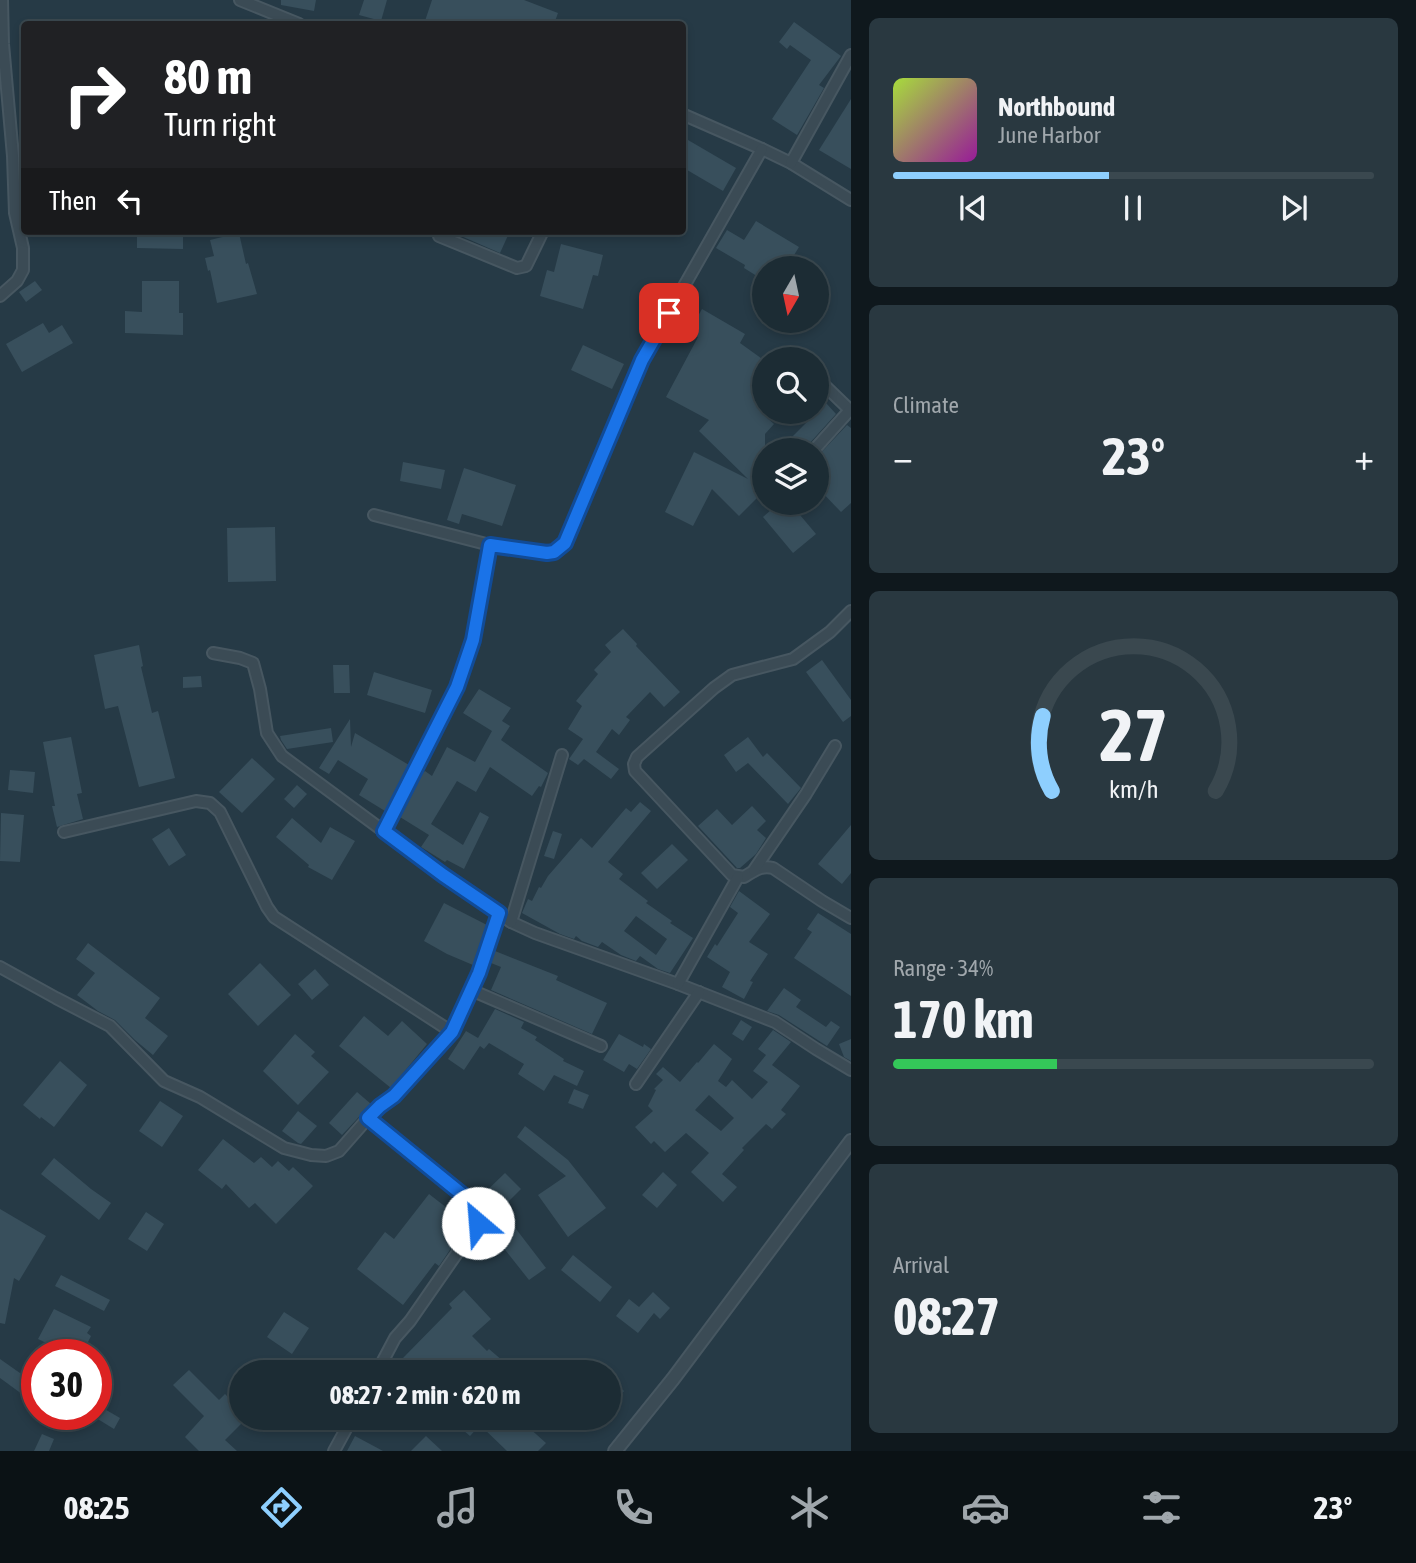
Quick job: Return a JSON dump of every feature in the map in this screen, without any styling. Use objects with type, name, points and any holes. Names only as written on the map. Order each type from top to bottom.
[{"type":"street","points":[[0,296],[17,281],[23,270],[23,248],[15,213],[2,0]]},
{"type":"street","points":[[240,0],[292,21]]},
{"type":"street","points":[[791,163],[851,55]]},
{"type":"street","points":[[686,116],[791,163],[851,200]]},
{"type":"street","points":[[374,515],[490,545],[547,553],[554,552],[565,543],[642,360],[762,149]]},
{"type":"street","points":[[439,236],[517,268],[526,266],[541,235]]},
{"type":"street","points":[[825,438],[850,411],[829,390]]},
{"type":"street","points":[[384,831],[457,687],[473,640],[490,545]]},
{"type":"street","points":[[851,611],[830,632],[793,659],[732,674],[637,757],[634,764],[635,771],[732,875],[744,877],[759,867],[773,868],[851,918]]},
{"type":"street","points":[[213,653],[253,663],[267,733],[282,756],[511,922],[775,1022],[851,1070]]},
{"type":"street","points":[[752,872],[806,794],[835,746]]},
{"type":"street","points":[[511,922],[562,755]]},
{"type":"street","points":[[64,832],[196,801],[210,803],[220,812],[274,917],[452,1032]]},
{"type":"street","points":[[678,984],[738,877]]},
{"type":"street","points":[[0,967],[110,1026],[164,1081],[200,1097],[284,1148],[326,1156],[339,1151],[452,1032],[499,913]]},
{"type":"street","points":[[471,989],[601,1046]]},
{"type":"street","points":[[636,1084],[699,992]]},
{"type":"street","points":[[368,1118],[469,1200],[479,1213],[478,1223],[410,1321],[395,1338],[383,1360]]},
{"type":"street","points":[[615,1451],[673,1379],[851,1141]]},
{"type":"street","points":[[334,1451],[345,1430]]},
{"type":"building","points":[[281,0],[316,0],[314,11],[281,5]]},
{"type":"building","points":[[364,0],[387,0],[381,21],[359,15]]},
{"type":"building","points":[[432,0],[524,0],[558,13],[555,21],[425,21]]},
{"type":"building","points":[[794,22],[841,56],[819,85],[824,88],[797,135],[772,119],[811,60],[790,45],[787,49],[779,42]]},
{"type":"building","points":[[851,99],[851,169],[819,150]]},
{"type":"building","points":[[688,140],[736,168],[723,191],[686,169]]},
{"type":"building","points":[[756,221],[799,247],[794,256],[752,256],[752,273],[744,268],[745,265],[716,248],[727,230],[744,240]]},
{"type":"building","points":[[137,235],[183,235],[183,249],[137,248]]},
{"type":"building","points":[[239,235],[257,294],[217,303],[205,258],[214,256],[210,240]]},
{"type":"building","points":[[461,235],[508,235],[500,253]]},
{"type":"building","points":[[561,244],[603,255],[598,276],[593,275],[583,309],[540,296],[547,270],[554,272]]},
{"type":"building","points":[[35,281],[42,290],[26,302],[19,292]]},
{"type":"building","points":[[142,281],[179,281],[179,313],[183,313],[183,335],[125,333],[125,311],[142,312]]},
{"type":"building","points":[[702,309],[745,334],[740,343],[752,352],[752,424],[774,424],[765,434],[765,438],[752,438],[752,503],[739,516],[712,489],[693,526],[665,512],[694,452],[748,479],[699,431],[709,420],[666,397],[698,337],[689,332]]},
{"type":"building","points":[[43,323],[49,333],[62,325],[73,343],[22,372],[6,344]]},
{"type":"building","points":[[583,345],[624,364],[612,389],[571,370]]},
{"type":"building","points":[[829,406],[836,414],[829,422]]},
{"type":"building","points":[[805,424],[827,424],[814,438],[791,438]]},
{"type":"building","points":[[847,425],[851,428],[851,503],[841,512],[829,500],[829,444]]},
{"type":"building","points":[[403,462],[445,470],[441,489],[400,481]]},
{"type":"building","points":[[464,468],[516,485],[502,526],[462,514],[459,524],[447,520]]},
{"type":"building","points":[[800,515],[816,534],[793,553],[763,517]]},
{"type":"building","points":[[275,527],[276,581],[228,582],[227,528]]},
{"type":"building","points":[[623,629],[680,692],[664,707],[650,692],[626,717],[630,720],[619,735],[612,729],[596,752],[619,769],[611,779],[584,759],[578,765],[569,759],[583,739],[568,729],[582,706],[576,701],[598,674],[594,670],[611,652],[605,645]]},
{"type":"building","points":[[139,645],[141,667],[152,713],[158,711],[175,778],[139,787],[118,706],[105,709],[94,655]]},
{"type":"building","points":[[822,660],[851,700],[851,716],[843,722],[806,672]]},
{"type":"building","points":[[333,665],[349,665],[350,693],[334,693]]},
{"type":"building","points":[[374,672],[432,690],[425,713],[367,695]]},
{"type":"building","points":[[201,676],[202,687],[183,688],[183,677]]},
{"type":"building","points":[[479,689],[511,708],[502,721],[510,726],[501,740],[548,773],[541,787],[539,786],[532,796],[490,767],[476,792],[457,781],[431,824],[463,845],[480,812],[489,817],[464,869],[447,860],[445,862],[421,847],[429,835],[400,817],[422,773],[425,771],[432,776],[447,747],[475,762],[492,731],[463,713]]},
{"type":"building","points":[[350,719],[351,747],[355,733],[409,765],[385,811],[359,795],[368,779],[338,760],[329,774],[319,768]]},
{"type":"building","points":[[331,728],[333,742],[287,749],[280,736]]},
{"type":"building","points":[[71,737],[82,793],[77,794],[83,819],[57,827],[43,742]]},
{"type":"building","points":[[748,737],[763,757],[767,753],[801,788],[788,804],[748,763],[736,772],[724,755]]},
{"type":"building","points":[[252,758],[275,779],[242,813],[219,792]]},
{"type":"building","points":[[10,770],[35,772],[33,793],[8,790]]},
{"type":"building","points":[[297,785],[307,794],[294,808],[284,799]]},
{"type":"building","points":[[640,802],[651,811],[608,862],[623,874],[619,879],[672,921],[670,923],[693,938],[670,973],[658,969],[640,956],[636,961],[621,955],[602,942],[598,947],[576,936],[574,939],[560,934],[522,913],[528,899],[532,901],[539,887],[541,888],[581,838],[592,848],[626,808],[631,812]],"holes":[[[636,916],[667,939],[656,955],[624,931]]]},
{"type":"building","points":[[752,806],[766,821],[757,830],[766,838],[756,854],[737,868],[698,826],[717,809],[732,825]]},
{"type":"building","points":[[1,813],[24,815],[20,862],[0,861]]},
{"type":"building","points":[[292,818],[321,843],[330,827],[355,841],[332,880],[308,867],[309,865],[276,837]]},
{"type":"building","points":[[851,825],[851,873],[842,884],[818,864]]},
{"type":"building","points":[[169,828],[186,855],[169,866],[152,839]]},
{"type":"building","points":[[553,831],[562,834],[554,859],[544,856]]},
{"type":"building","points":[[672,844],[688,860],[657,889],[641,873]]},
{"type":"building","points":[[739,891],[770,914],[749,942],[768,954],[750,981],[753,982],[744,999],[722,987],[730,972],[707,957],[738,913],[730,907]]},
{"type":"building","points":[[444,903],[487,925],[473,965],[424,941]]},
{"type":"building","points":[[818,913],[851,934],[851,996],[794,958],[812,932],[807,929]]},
{"type":"building","points":[[88,943],[160,998],[145,1018],[168,1036],[153,1055],[115,1020],[77,995],[95,973],[76,959]]},
{"type":"building","points":[[495,951],[558,976],[556,980],[607,1003],[592,1034],[491,990],[501,967],[491,963]]},
{"type":"building","points":[[260,963],[291,995],[258,1026],[228,994]]},
{"type":"building","points":[[315,969],[329,985],[312,1000],[298,984]]},
{"type":"building","points":[[784,988],[801,1000],[796,1007],[826,1027],[831,1021],[840,1027],[827,1046],[779,1015],[767,1011]]},
{"type":"building","points":[[495,1009],[524,1022],[521,1028],[537,1037],[535,1040],[564,1059],[563,1061],[584,1071],[577,1086],[554,1075],[544,1091],[518,1074],[524,1064],[489,1043],[484,1049],[480,1046],[464,1070],[448,1059],[466,1031],[478,1038]]},
{"type":"building","points":[[364,1016],[388,1036],[402,1021],[427,1044],[391,1088],[339,1046]]},
{"type":"building","points":[[741,1020],[752,1027],[743,1041],[732,1034]]},
{"type":"building","points":[[773,1030],[791,1042],[772,1065],[800,1086],[781,1110],[786,1114],[772,1129],[766,1124],[742,1148],[744,1150],[722,1174],[737,1187],[723,1202],[691,1172],[709,1153],[686,1133],[665,1152],[654,1141],[651,1144],[635,1127],[653,1111],[648,1106],[656,1090],[654,1089],[663,1080],[656,1074],[663,1067],[680,1082],[714,1044],[732,1059],[718,1081],[726,1087],[732,1080],[752,1099],[768,1082],[753,1071],[766,1055],[758,1049]],"holes":[[[709,1095],[734,1118],[721,1131],[695,1110]]]},
{"type":"building","points":[[295,1034],[315,1052],[311,1056],[329,1072],[298,1105],[263,1071]]},
{"type":"building","points":[[619,1034],[651,1049],[637,1069],[629,1064],[624,1072],[603,1060]]},
{"type":"building","points":[[851,1039],[851,1061],[844,1057],[839,1044]]},
{"type":"building","points":[[60,1061],[87,1085],[54,1127],[23,1105]]},
{"type":"building","points":[[574,1089],[589,1095],[583,1109],[568,1103]]},
{"type":"building","points":[[357,1092],[371,1104],[342,1135],[329,1123]]},
{"type":"building","points":[[160,1101],[183,1116],[162,1147],[139,1131]]},
{"type":"building","points":[[298,1111],[317,1126],[301,1144],[282,1131]]},
{"type":"building","points":[[525,1126],[568,1160],[606,1208],[568,1237],[538,1195],[566,1176],[517,1137]]},
{"type":"building","points":[[223,1139],[254,1163],[261,1157],[272,1167],[278,1161],[289,1171],[293,1167],[313,1186],[276,1224],[255,1203],[249,1208],[226,1184],[222,1189],[198,1170]]},
{"type":"building","points":[[54,1158],[111,1203],[99,1220],[41,1174]]},
{"type":"building","points":[[663,1172],[677,1185],[657,1208],[642,1195]]},
{"type":"building","points":[[505,1173],[521,1189],[491,1219],[478,1199]]},
{"type":"building","points":[[429,1194],[456,1215],[461,1208],[467,1210],[471,1215],[470,1220],[439,1266],[435,1263],[403,1305],[357,1269],[385,1232],[394,1239]]},
{"type":"building","points":[[0,1209],[46,1236],[19,1281],[14,1278],[5,1324],[0,1323]]},
{"type":"building","points":[[146,1212],[164,1224],[147,1251],[128,1239]]},
{"type":"building","points":[[513,1225],[546,1268],[529,1280],[498,1241],[498,1237]]},
{"type":"building","points":[[573,1255],[612,1287],[600,1302],[561,1270]]},
{"type":"building","points":[[61,1275],[110,1300],[104,1311],[55,1286]]},
{"type":"building","points":[[464,1290],[491,1319],[472,1336],[487,1351],[489,1349],[502,1360],[403,1358],[452,1308],[449,1304]]},
{"type":"building","points":[[653,1292],[670,1308],[660,1319],[654,1313],[638,1333],[616,1316],[629,1299],[639,1307]]},
{"type":"building","points":[[54,1309],[91,1327],[87,1333],[91,1336],[90,1339],[38,1339]]},
{"type":"building","points":[[284,1312],[309,1328],[292,1354],[267,1337]]},
{"type":"building","points":[[0,1359],[21,1374],[21,1393],[0,1378]]},
{"type":"building","points":[[189,1370],[219,1400],[225,1394],[229,1398],[229,1430],[235,1430],[225,1440],[237,1451],[199,1451],[185,1437],[204,1416],[173,1385]]},
{"type":"building","points":[[112,1413],[120,1418],[114,1429],[112,1428]]},
{"type":"building","points":[[463,1430],[475,1430],[470,1436]]},
{"type":"building","points":[[485,1430],[531,1430],[546,1443],[538,1451],[507,1451]]},
{"type":"building","points":[[42,1434],[54,1439],[49,1451],[34,1451]]},
{"type":"building","points":[[355,1436],[383,1451],[347,1451]]},
{"type":"building","points":[[426,1436],[442,1451],[411,1451]]},
{"type":"route","points":[[478,1223],[479,1213],[469,1200],[368,1118],[394,1096],[452,1032],[479,973],[499,913],[384,831],[457,687],[473,640],[490,545],[547,553],[554,552],[565,543],[642,360],[669,313]]}]
